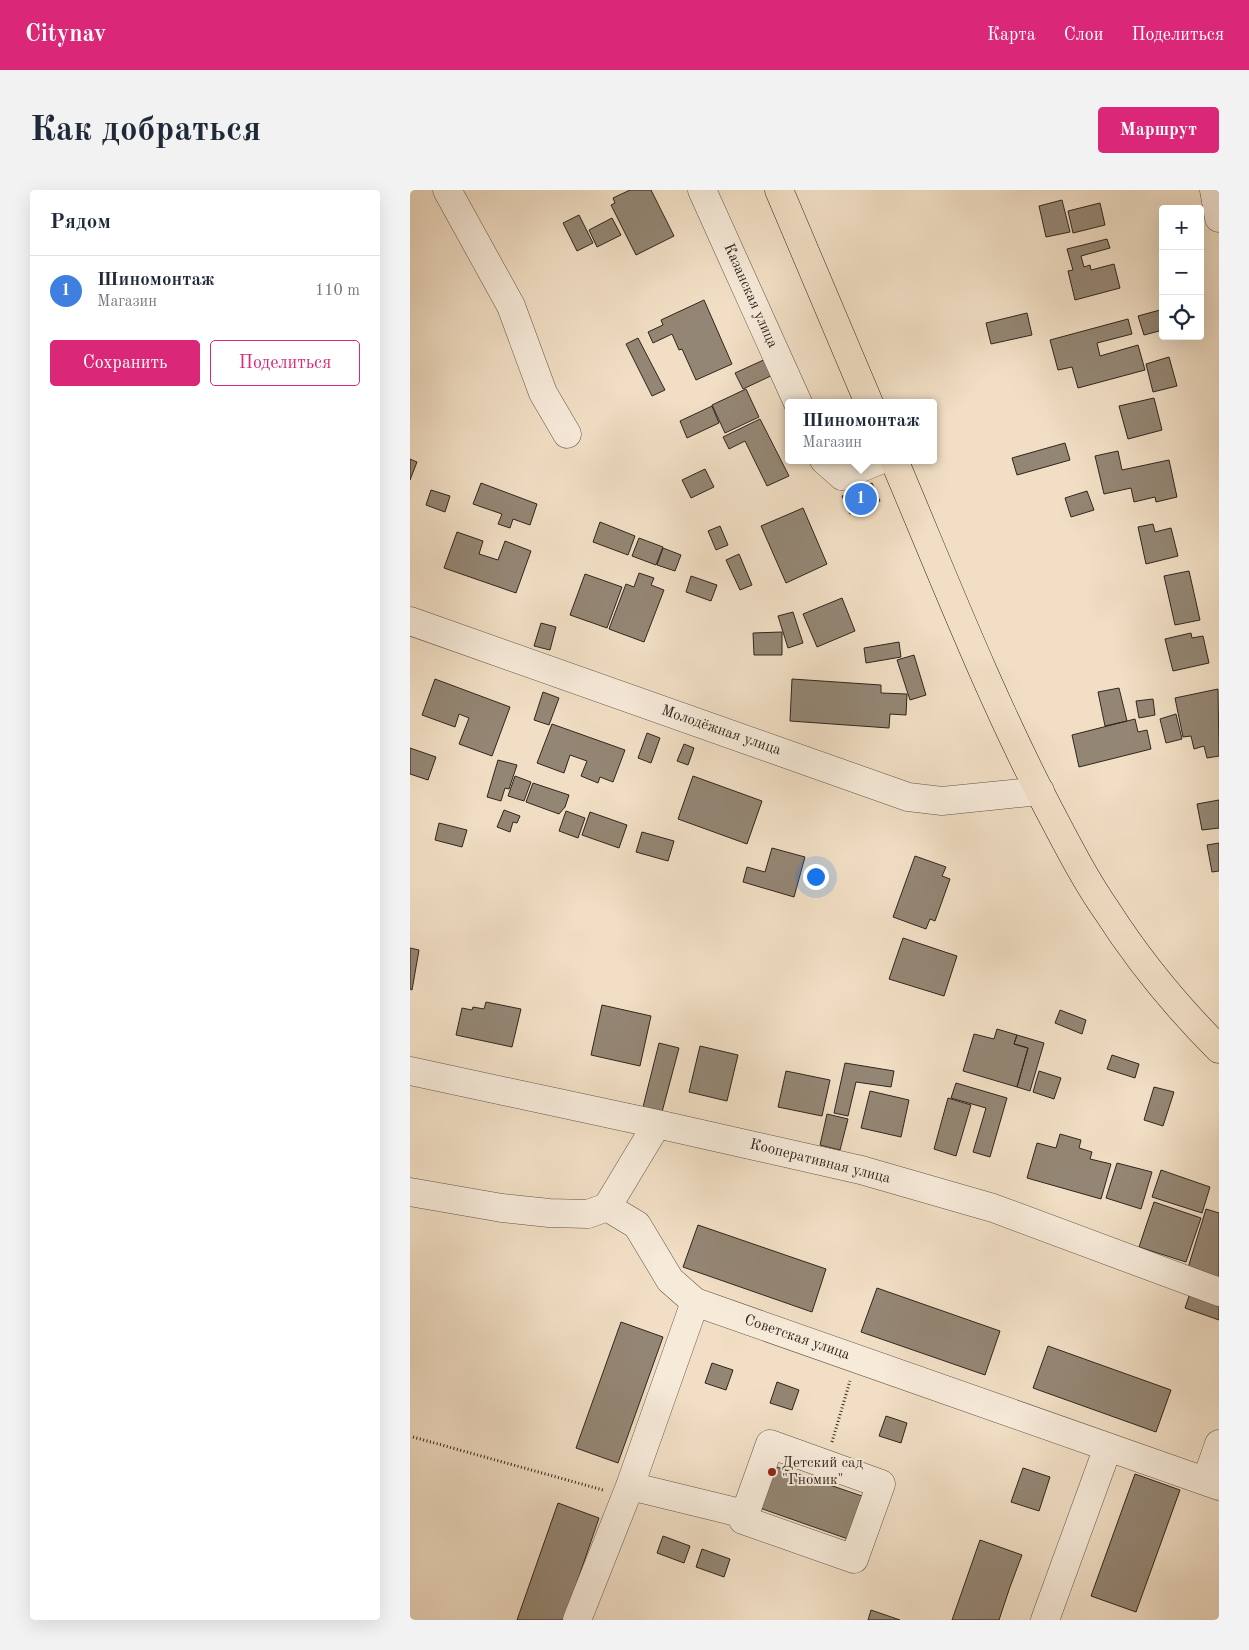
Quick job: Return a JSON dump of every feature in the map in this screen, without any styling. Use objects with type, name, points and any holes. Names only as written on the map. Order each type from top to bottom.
[{"type":"highway","points":[[779,190],[867,399]]},
{"type":"highway","points":[[896,464],[982,670],[1078,865],[1107,912],[1166,991],[1219,1049]]},
{"type":"street","points":[[448,190],[512,306],[543,393],[567,434]]},
{"type":"street","name":"Казанская улица","points":[[702,190],[796,399]]},
{"type":"street","points":[[828,464],[842,476],[870,464]]},
{"type":"street","name":"Молодёжная улица","points":[[410,621],[908,797],[942,801],[1040,791]]},
{"type":"street","name":"Кооперативная улица","points":[[410,1071],[861,1170],[993,1208],[1219,1292]]},
{"type":"street","points":[[410,1192],[502,1208],[549,1213],[588,1214],[607,1207],[656,1124]]},
{"type":"street","points":[[577,1620],[628,1491],[695,1302],[670,1280],[637,1225],[607,1207]]},
{"type":"street","name":"Советская улица","points":[[695,1302],[1212,1483]]},
{"type":"street","points":[[770,1444],[881,1484],[854,1559],[743,1520],[745,1514],[770,1444]]},
{"type":"street","points":[[1212,1483],[1219,1444]]},
{"type":"street","points":[[1045,1620],[1108,1447]]},
{"type":"street","points":[[628,1491],[745,1514]]},
{"type":"path","points":[[825,1464],[857,1359]]},
{"type":"path","points":[[413,1437],[628,1491]]},
{"type":"building","points":[[630,190],[651,190],[674,236],[636,255],[611,205],[615,203],[613,198]]},
{"type":"building","points":[[1062,200],[1070,232],[1046,237],[1039,206]]},
{"type":"building","points":[[1100,203],[1105,225],[1073,233],[1068,211]]},
{"type":"building","points":[[579,215],[593,243],[577,251],[563,223]]},
{"type":"building","points":[[612,218],[621,235],[597,247],[589,230]]},
{"type":"building","points":[[1107,239],[1110,248],[1081,256],[1084,267],[1090,265],[1091,270],[1114,264],[1120,288],[1075,300],[1068,271],[1073,270],[1067,249]]},
{"type":"building","points":[[704,300],[732,364],[696,380],[682,349],[679,350],[672,334],[653,343],[648,332],[663,325],[661,320]]},
{"type":"building","points":[[1159,310],[1159,331],[1144,335],[1138,316]]},
{"type":"building","points":[[1027,313],[1032,335],[991,344],[986,323]]},
{"type":"building","points":[[1128,319],[1132,334],[1097,343],[1100,356],[1138,345],[1145,370],[1078,388],[1072,367],[1058,370],[1050,340]]},
{"type":"building","points":[[638,338],[665,390],[652,396],[626,344]]},
{"type":"building","points":[[1169,357],[1177,386],[1153,392],[1146,364]]},
{"type":"building","points":[[768,358],[775,374],[743,389],[735,373]]},
{"type":"building","points":[[746,389],[759,417],[725,433],[712,405]]},
{"type":"building","points":[[1154,398],[1162,430],[1128,439],[1119,406]]},
{"type":"building","points":[[712,406],[719,423],[687,438],[680,421]]},
{"type":"building","points":[[760,419],[789,476],[767,486],[745,441],[729,449],[723,437]]},
{"type":"building","points":[[1065,443],[1070,460],[1017,475],[1012,458]]},
{"type":"building","points":[[1118,451],[1122,470],[1169,460],[1177,497],[1156,502],[1155,497],[1134,502],[1131,488],[1104,494],[1095,456]]},
{"type":"building","points":[[410,459],[417,462],[410,480]]},
{"type":"building","points":[[705,469],[714,487],[691,498],[682,480]]},
{"type":"building","points":[[481,483],[537,504],[530,525],[513,519],[510,528],[498,524],[502,514],[473,504]]},
{"type":"building","points":[[872,483],[880,501],[850,514],[842,496]]},
{"type":"building","points":[[431,490],[450,496],[445,512],[426,505]]},
{"type":"building","points":[[1087,491],[1094,510],[1071,517],[1065,498]]},
{"type":"building","points":[[803,508],[827,564],[786,583],[761,526]]},
{"type":"building","points":[[600,522],[635,536],[628,555],[593,542]]},
{"type":"building","points":[[1153,524],[1155,532],[1171,528],[1178,556],[1146,564],[1138,527]]},
{"type":"building","points":[[720,526],[728,545],[716,550],[708,531]]},
{"type":"building","points":[[457,532],[483,541],[479,554],[498,560],[505,541],[531,551],[516,593],[444,568]]},
{"type":"building","points":[[639,538],[663,547],[656,565],[632,556]]},
{"type":"building","points":[[663,548],[681,555],[675,571],[657,565]]},
{"type":"building","points":[[739,554],[752,585],[740,590],[726,560]]},
{"type":"building","points":[[1189,571],[1200,620],[1175,625],[1164,576]]},
{"type":"building","points":[[639,573],[654,578],[651,585],[664,590],[644,642],[609,629],[626,584],[634,587]]},
{"type":"building","points":[[585,574],[622,587],[607,628],[570,615]]},
{"type":"building","points":[[691,576],[717,585],[711,601],[686,592]]},
{"type":"building","points":[[842,598],[855,631],[817,647],[803,614]]},
{"type":"building","points":[[793,612],[803,643],[788,648],[778,616]]},
{"type":"building","points":[[541,623],[556,627],[550,650],[534,646]]},
{"type":"building","points":[[782,632],[782,655],[754,655],[753,633]]},
{"type":"building","points":[[1191,633],[1192,638],[1203,636],[1209,663],[1173,671],[1165,639]]},
{"type":"building","points":[[899,642],[901,657],[866,663],[864,648]]},
{"type":"building","points":[[914,655],[926,695],[910,700],[897,660]]},
{"type":"building","points":[[435,679],[510,707],[492,756],[459,744],[469,718],[459,714],[455,727],[422,715]]},
{"type":"building","points":[[792,679],[881,685],[881,693],[907,694],[906,715],[890,714],[889,728],[790,721]]},
{"type":"building","points":[[1119,688],[1127,721],[1105,726],[1098,692]]},
{"type":"building","points":[[1218,689],[1219,756],[1207,758],[1204,746],[1194,749],[1191,736],[1183,737],[1175,698]]},
{"type":"building","points":[[543,692],[559,698],[549,725],[534,720]]},
{"type":"building","points":[[1153,699],[1155,715],[1139,718],[1136,701]]},
{"type":"building","points":[[1176,714],[1182,739],[1166,743],[1160,719]]},
{"type":"building","points":[[1135,719],[1138,732],[1147,730],[1151,749],[1079,767],[1072,735]]},
{"type":"building","points":[[552,724],[625,750],[613,782],[600,777],[598,783],[581,776],[587,761],[570,755],[564,773],[537,763]]},
{"type":"building","points":[[647,733],[660,738],[651,763],[638,758]]},
{"type":"building","points":[[684,744],[694,748],[688,765],[677,761]]},
{"type":"building","points":[[410,748],[436,757],[428,780],[410,774]]},
{"type":"building","points":[[498,760],[517,765],[509,789],[505,788],[501,801],[487,797]]},
{"type":"building","points":[[515,776],[531,782],[524,801],[508,796]]},
{"type":"building","points":[[693,776],[762,801],[747,844],[678,819]]},
{"type":"building","points":[[533,783],[569,795],[565,807],[559,814],[526,802]]},
{"type":"building","points":[[1219,800],[1219,828],[1202,830],[1197,804]]},
{"type":"building","points":[[504,810],[520,816],[517,823],[513,822],[510,832],[497,827]]},
{"type":"building","points":[[566,811],[585,818],[578,838],[559,831]]},
{"type":"building","points":[[590,812],[627,825],[619,848],[582,835]]},
{"type":"building","points":[[439,823],[467,830],[462,847],[435,840]]},
{"type":"building","points":[[642,832],[674,841],[668,861],[636,852]]},
{"type":"building","points":[[1219,843],[1219,871],[1212,872],[1207,845]]},
{"type":"building","points":[[772,848],[805,857],[794,897],[743,882],[747,867],[765,872]]},
{"type":"building","points":[[915,856],[946,867],[942,876],[950,879],[935,921],[930,919],[926,929],[893,917]]},
{"type":"building","points":[[903,938],[957,956],[944,996],[889,979]]},
{"type":"building","points":[[410,948],[419,950],[412,990],[410,989]]},
{"type":"building","points":[[486,1002],[521,1009],[512,1047],[456,1035],[462,1008],[472,1010],[473,1007],[484,1009]]},
{"type":"building","points":[[602,1005],[651,1016],[640,1066],[591,1055]]},
{"type":"building","points":[[1060,1010],[1086,1020],[1082,1034],[1055,1023]]},
{"type":"building","points":[[997,1029],[1017,1035],[1014,1044],[1028,1048],[1017,1087],[963,1071],[974,1034],[994,1039]]},
{"type":"building","points":[[1017,1035],[1044,1043],[1030,1091],[1017,1087],[1028,1048],[1014,1044]]},
{"type":"building","points":[[659,1043],[679,1048],[662,1112],[643,1107]]},
{"type":"building","points":[[700,1046],[738,1055],[727,1101],[689,1092]]},
{"type":"building","points":[[1112,1055],[1139,1064],[1135,1078],[1107,1069]]},
{"type":"building","points":[[845,1063],[894,1071],[891,1087],[856,1082],[848,1116],[834,1113]]},
{"type":"building","points":[[786,1071],[830,1080],[822,1116],[778,1107]]},
{"type":"building","points":[[1039,1071],[1061,1078],[1054,1099],[1033,1092]]},
{"type":"building","points":[[956,1083],[1007,1098],[990,1157],[973,1152],[986,1108],[951,1098]]},
{"type":"building","points":[[1154,1087],[1174,1092],[1163,1126],[1144,1120]]},
{"type":"building","points":[[870,1091],[909,1100],[901,1137],[861,1128]]},
{"type":"building","points":[[948,1098],[971,1105],[956,1156],[934,1149]]},
{"type":"building","points":[[827,1114],[848,1119],[840,1150],[820,1145]]},
{"type":"building","points":[[1060,1134],[1081,1140],[1079,1148],[1092,1152],[1090,1159],[1111,1164],[1101,1199],[1027,1178],[1037,1143],[1056,1148]]},
{"type":"building","points":[[1117,1163],[1152,1172],[1141,1209],[1106,1198]]},
{"type":"building","points":[[1161,1170],[1210,1187],[1202,1213],[1152,1197]]},
{"type":"building","points":[[1154,1202],[1201,1218],[1186,1262],[1139,1247]]},
{"type":"building","points":[[1206,1209],[1219,1213],[1219,1281],[1187,1271]]},
{"type":"building","points":[[698,1225],[826,1269],[812,1312],[683,1267]]},
{"type":"building","points":[[877,1288],[1000,1331],[985,1375],[861,1332]]},
{"type":"building","points":[[1190,1293],[1219,1302],[1219,1320],[1185,1308]]},
{"type":"building","points":[[621,1322],[663,1337],[618,1463],[576,1448]]},
{"type":"building","points":[[1048,1346],[1171,1390],[1156,1432],[1033,1388]]},
{"type":"building","points":[[712,1363],[733,1370],[726,1390],[705,1383]]},
{"type":"building","points":[[777,1382],[799,1390],[792,1410],[770,1403]]},
{"type":"building","points":[[886,1416],[907,1423],[901,1443],[879,1436]]},
{"type":"building","points":[[771,1465],[862,1496],[848,1539],[757,1507]]},
{"type":"building","points":[[1023,1468],[1050,1477],[1039,1511],[1011,1502]]},
{"type":"building","points":[[1135,1474],[1180,1490],[1136,1612],[1091,1596]]},
{"type":"building","points":[[558,1503],[599,1518],[564,1620],[517,1620]]},
{"type":"building","points":[[663,1536],[690,1546],[684,1563],[657,1553]]},
{"type":"building","points":[[980,1540],[1022,1555],[999,1620],[952,1620]]},
{"type":"building","points":[[702,1549],[730,1559],[724,1577],[696,1567]]},
{"type":"building","points":[[871,1610],[900,1620],[868,1620]]},
{"type":"place","name":"Шиномонтаж","points":[[861,499]]},
{"type":"place","name":"Детский сад \"Гномик\"","points":[[772,1472]]}]
